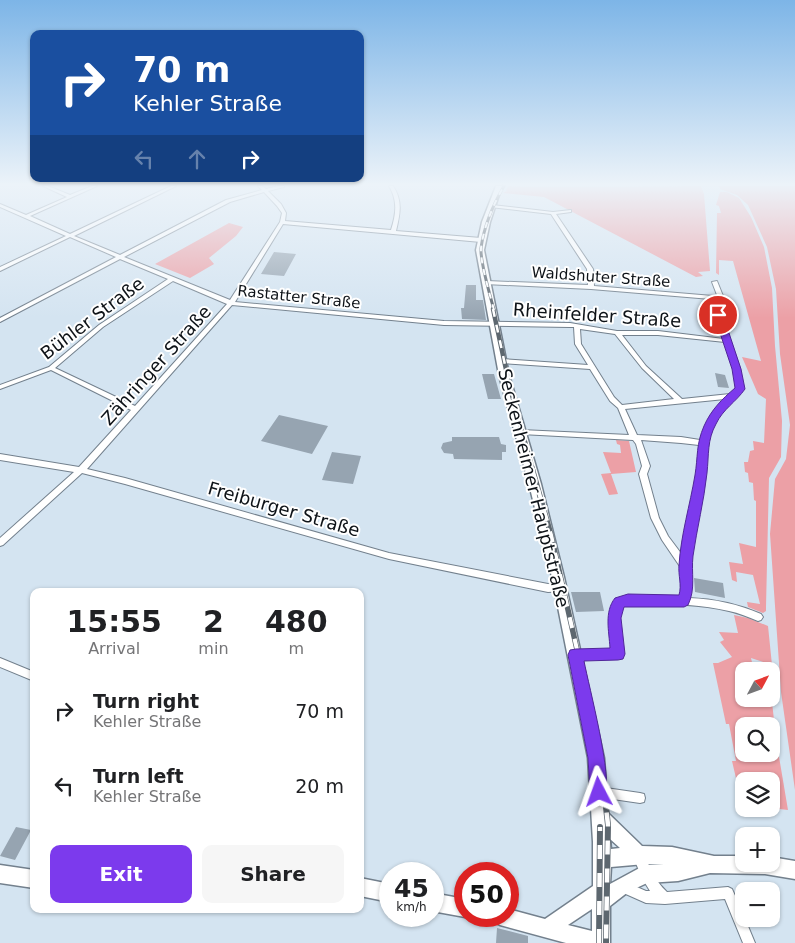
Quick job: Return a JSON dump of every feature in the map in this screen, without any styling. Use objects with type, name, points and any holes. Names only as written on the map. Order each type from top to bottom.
[{"type":"main road","name":"Seckenheimer Hauptstraße","points":[[484,230],[480,250],[502,361],[576,655],[596,758],[602,851],[601,943]]},
{"type":"main road","points":[[601,818],[638,854]]},
{"type":"main road","points":[[602,851],[674,856],[713,864],[775,865],[792,869]]},
{"type":"main road","points":[[548,928],[602,895],[645,874],[678,872],[713,864]]},
{"type":"main road","points":[[0,874],[30,878]]},
{"type":"main road","points":[[364,888],[379,891]]},
{"type":"main road","points":[[519,921],[601,943]]},
{"type":"street","name":"Rastatter Straße","points":[[57,230],[119,258],[231,303],[444,323],[495,324]]},
{"type":"street","points":[[0,269],[82,230]]},
{"type":"street","points":[[0,320],[173,230]]},
{"type":"street","name":"Zähringer Straße","points":[[0,543],[81,470],[231,303],[277,230]]},
{"type":"street","points":[[371,230],[481,240]]},
{"type":"street","points":[[564,230],[590,270],[592,287]]},
{"type":"street","name":"Bühler Straße","points":[[0,386],[51,368],[101,326],[172,279]]},
{"type":"street","points":[[684,601],[687,590],[686,566],[691,524],[701,473],[703,443],[710,424],[722,404],[740,389],[728,341],[713,298],[720,296],[715,282]]},
{"type":"street","name":"Waldshuter Straße","points":[[487,283],[592,287],[713,298]]},
{"type":"street","name":"Rheinfelder Straße","points":[[495,324],[577,326],[617,332],[658,333],[728,341]]},
{"type":"street","points":[[577,326],[578,344],[612,399],[621,407],[639,443],[646,466],[643,474],[655,518],[665,538],[686,566]]},
{"type":"street","points":[[617,332],[644,367],[679,400]]},
{"type":"street","points":[[502,361],[591,367]]},
{"type":"street","points":[[51,368],[136,409]]},
{"type":"street","points":[[621,407],[731,396]]},
{"type":"street","points":[[521,432],[681,440],[703,443]]},
{"type":"street","name":"Freiburger Straße","points":[[0,457],[81,470],[125,480],[390,556],[548,588],[560,588]]},
{"type":"street","points":[[576,655],[618,654],[614,618],[616,608],[620,602],[628,600],[684,601],[743,610],[758,617]]},
{"type":"street","points":[[0,662],[30,675]]},
{"type":"street","points":[[599,792],[640,798]]},
{"type":"street","points":[[638,854],[652,887],[665,898]]},
{"type":"street","points":[[622,886],[646,897],[665,898],[728,893],[749,943]]},
{"type":"shaded area","points":[[216,230],[241,230],[209,258],[214,264],[190,278],[155,264]]},
{"type":"shaded area","points":[[607,230],[707,230],[710,271],[698,272],[703,276],[696,277]]},
{"type":"shaded area","points":[[717,230],[757,230],[764,247],[772,288],[782,421],[781,457],[769,478],[766,611],[763,613],[748,607],[747,602],[760,604],[753,575],[736,572],[737,582],[732,580],[729,562],[743,564],[739,543],[756,547],[756,501],[754,500],[753,483],[749,482],[744,462],[748,462],[750,451],[754,450],[753,441],[764,443],[766,399],[758,394],[742,357],[761,361],[733,261],[719,260],[719,275],[716,273]]},
{"type":"shaded area","points":[[759,230],[795,230],[795,790],[781,692],[770,534],[775,479],[786,459],[790,425],[780,354],[776,289],[767,247]]},
{"type":"shaded area","points":[[616,440],[629,441],[636,472],[611,474],[618,494],[609,495],[601,474],[611,473],[603,452],[621,453],[620,445],[617,444]]},
{"type":"shaded area","points":[[734,615],[768,626],[772,662],[763,662],[751,658],[752,662],[735,662],[735,708],[773,708],[774,717],[735,717],[735,756],[713,663],[718,663],[732,657],[720,642],[724,640],[719,632],[738,633]]},
{"type":"shaded area","points":[[732,761],[780,762],[788,810],[780,809],[780,772],[735,772],[735,774]]},
{"type":"building","points":[[274,252],[296,254],[284,276],[261,274]]},
{"type":"building","points":[[466,285],[476,285],[476,300],[483,300],[486,320],[462,319],[461,308],[464,308]]},
{"type":"building","points":[[715,373],[725,375],[729,388],[718,387]]},
{"type":"building","points":[[482,374],[494,374],[501,399],[488,399]]},
{"type":"building","points":[[279,415],[328,426],[312,454],[261,441]]},
{"type":"building","points":[[452,437],[499,437],[501,444],[506,445],[506,452],[502,452],[502,460],[454,459],[453,454],[444,453],[441,448],[443,443],[452,441]]},
{"type":"building","points":[[332,452],[361,456],[353,484],[322,480]]},
{"type":"building","points":[[694,578],[723,583],[725,598],[695,592]]},
{"type":"building","points":[[571,592],[600,592],[604,611],[576,612]]},
{"type":"building","points":[[16,827],[30,830],[15,860],[0,856]]},
{"type":"building","points":[[497,928],[528,936],[528,943],[496,943]]},
{"type":"railway","points":[[485,230],[481,254],[494,310]]},
{"type":"railway","points":[[493,309],[510,388],[533,470]]},
{"type":"railway","points":[[532,468],[551,535],[583,676]]},
{"type":"railway","points":[[582,675],[600,754],[608,825],[606,943]]},
{"type":"railway","points":[[599,943],[600,827]]},
{"type":"route","points":[[599,792],[596,758],[576,655],[618,654],[614,618],[617,604],[620,602],[628,600],[684,601],[687,590],[686,566],[691,524],[701,473],[703,443],[710,424],[722,404],[740,389],[737,369],[718,315]]}]
